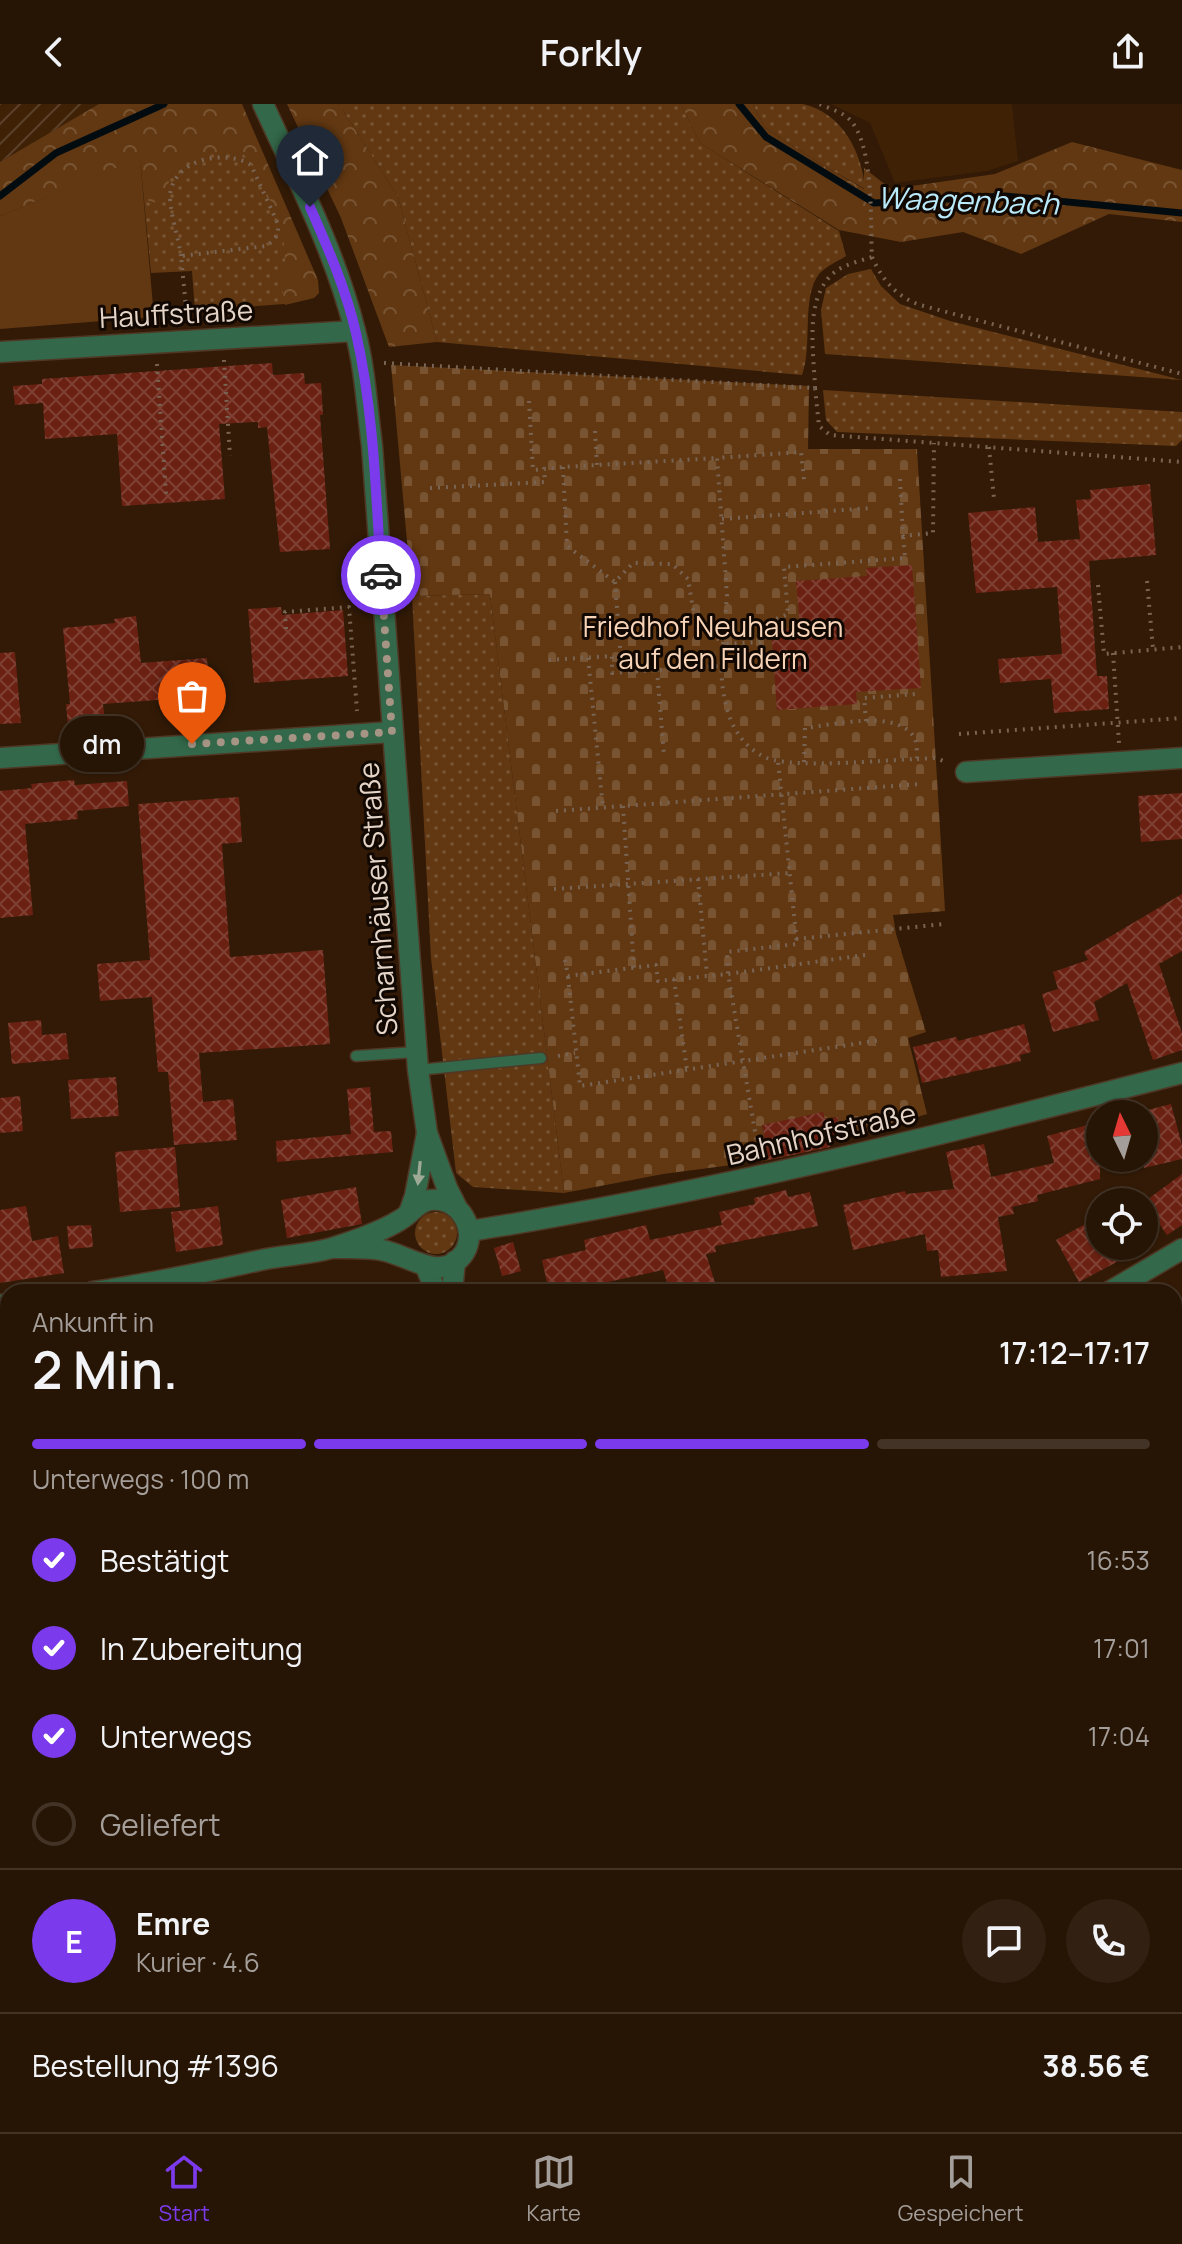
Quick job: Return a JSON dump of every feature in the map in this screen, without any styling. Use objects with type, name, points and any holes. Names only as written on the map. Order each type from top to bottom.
[{"type":"street","name":"Scharnhäuser Straße","points":[[263,104],[333,258],[362,364],[372,446],[417,1061],[427,1133],[457,1208]]},
{"type":"street","name":"Hauffstraße","points":[[0,352],[355,331]]},
{"type":"street","points":[[0,758],[392,732]]},
{"type":"street","points":[[966,772],[1182,758]]},
{"type":"street","name":"Bahnhofstraße","points":[[470,1231],[763,1177],[1182,1073]]},
{"type":"street","name":"Scharnhäuser Straße","points":[[408,1214],[415,1196],[427,1133]]},
{"type":"street","points":[[136,1284],[332,1248],[388,1226],[421,1203],[432,1200],[446,1201],[457,1208],[466,1218],[470,1231],[468,1245],[461,1257],[438,1268],[381,1250],[332,1248]]},
{"type":"street","points":[[408,1214],[401,1230],[402,1242],[406,1253],[420,1264],[431,1284]]},
{"type":"street","points":[[1123,1284],[1182,1249]]},
{"type":"street","points":[[453,1284],[455,1261]]},
{"type":"lane","points":[[356,1056],[417,1061],[541,1058]]},
{"type":"path","points":[[819,104],[847,117],[861,136],[872,257],[882,278],[904,299],[1182,374]]},
{"type":"path","points":[[181,256],[266,246],[274,240],[279,232],[278,224],[251,165],[230,156],[198,162],[185,170],[175,182],[170,195],[181,256],[189,340]]},
{"type":"path","points":[[872,257],[838,269],[820,291],[813,323],[815,388],[819,426],[830,435],[1182,462]]},
{"type":"path","points":[[223,338],[230,456]]},
{"type":"path","points":[[155,342],[166,494]]},
{"type":"path","points":[[362,364],[601,374],[815,388]]},
{"type":"path","points":[[529,401],[533,470],[801,452],[804,480]]},
{"type":"path","points":[[595,431],[597,465]]},
{"type":"path","points":[[903,536],[933,533],[934,443]]},
{"type":"path","points":[[989,447],[994,499]]},
{"type":"path","points":[[717,458],[727,596],[720,666],[723,701],[739,733],[753,749],[778,761],[936,758],[966,772]]},
{"type":"path","points":[[563,467],[567,546],[615,582]]},
{"type":"path","points":[[430,488],[545,482],[544,469]]},
{"type":"path","points":[[622,673],[615,582],[633,563],[672,564],[688,579],[694,615],[723,644],[760,642],[767,623],[788,614],[784,567],[905,558],[900,479]]},
{"type":"path","points":[[722,519],[871,508]]},
{"type":"path","points":[[1147,581],[1153,649]]},
{"type":"path","points":[[1098,585],[1104,654],[1182,647]]},
{"type":"path","points":[[286,629],[285,612],[349,607],[359,733]]},
{"type":"path","points":[[1113,653],[1120,763]]},
{"type":"path","points":[[549,660],[612,656],[612,673],[720,666]]},
{"type":"path","points":[[588,658],[603,808]]},
{"type":"path","points":[[657,670],[664,755]]},
{"type":"path","points":[[866,721],[864,698],[915,694]]},
{"type":"path","points":[[959,734],[1182,718]]},
{"type":"path","points":[[804,762],[805,728],[884,720],[906,730],[915,739],[917,759]]},
{"type":"path","points":[[763,1177],[728,974],[727,952],[797,944],[778,761]]},
{"type":"path","points":[[556,811],[920,784]]},
{"type":"path","points":[[623,806],[634,968]]},
{"type":"path","points":[[554,889],[790,873]]},
{"type":"path","points":[[698,879],[707,975]]},
{"type":"path","points":[[796,939],[944,924]]},
{"type":"path","points":[[568,976],[656,965],[658,981],[865,955]]},
{"type":"path","points":[[565,960],[580,1086],[881,1040]]},
{"type":"path","points":[[674,979],[687,1070]]},
{"type":"path","points":[[757,1144],[765,1143]]},
{"type":"shaded area","points":[[0,104],[99,104],[0,162]]},
{"type":"shaded area","points":[[831,104],[1012,104],[1018,161],[987,171],[895,183],[870,123]]},
{"type":"green space","points":[[99,104],[242,104],[318,280],[319,293],[314,298],[285,305],[280,274],[285,261],[283,230],[255,166],[243,154],[223,150],[185,163],[170,178],[163,201],[149,203],[140,159],[0,216],[0,162]]},
{"type":"green space","points":[[287,104],[339,104],[398,197],[437,342],[389,347],[341,218]]},
{"type":"green space","points":[[339,104],[681,104],[700,143],[839,231],[846,256],[822,271],[814,284],[802,375],[437,342],[398,197]]},
{"type":"green space","points":[[681,104],[753,104],[764,127],[864,189],[864,168],[891,189],[995,174],[1072,142],[1182,170],[1182,222],[1109,214],[1021,254],[963,232],[901,242],[839,230],[700,143]]},
{"type":"green space","points":[[753,104],[803,104],[829,116],[848,136],[854,148],[860,161],[865,189],[764,127]]},
{"type":"green space","points":[[245,116],[311,298],[284,304],[195,311],[192,271],[151,273],[140,158]]},
{"type":"green space","points":[[140,158],[154,317],[0,329],[0,216]]},
{"type":"green space","points":[[871,269],[881,286],[900,304],[950,321],[1182,380],[825,354],[821,310],[826,288],[848,274]]},
{"type":"green space","name":"Friedhof Neuhausen auf den Fildern","points":[[391,365],[809,386],[808,449],[917,449],[945,911],[893,915],[926,1032],[908,1038],[927,1114],[843,1138],[838,1117],[762,1125],[769,1160],[663,1174],[564,1193],[490,594],[412,596]]},
{"type":"green space","points":[[823,390],[1182,412],[1182,440],[1176,446],[837,432],[826,420]]},
{"type":"green space","points":[[490,594],[564,1193],[473,1187],[456,1173],[431,958],[412,596]]},
{"type":"green space","points":[[436,1212],[451,1218],[457,1233],[451,1248],[436,1254],[421,1248],[415,1233],[421,1218]]},
{"type":"building","points":[[272,363],[273,375],[304,373],[305,384],[321,383],[323,415],[320,415],[330,549],[280,552],[267,427],[258,428],[258,422],[219,424],[225,499],[122,506],[117,434],[45,439],[43,403],[15,405],[13,386],[42,384],[42,379]]},
{"type":"building","points":[[1150,484],[1156,555],[1089,561],[1097,676],[1107,676],[1109,709],[1054,713],[1051,679],[1000,683],[998,659],[1062,654],[1057,587],[976,593],[968,513],[1035,507],[1038,542],[1080,539],[1076,500],[1091,499],[1090,490]]},
{"type":"building","points":[[912,565],[921,688],[856,692],[857,704],[777,710],[771,630],[800,628],[796,581],[867,576],[866,568]]},
{"type":"building","points":[[281,607],[282,615],[343,610],[348,676],[254,683],[248,609]]},
{"type":"building","points":[[136,616],[141,663],[207,658],[210,696],[103,704],[105,722],[68,726],[66,704],[70,704],[63,628],[115,623],[114,619]]},
{"type":"building","points":[[15,652],[21,723],[0,724],[0,653]]},
{"type":"building","points":[[74,780],[75,785],[127,781],[129,806],[77,811],[78,819],[25,824],[33,915],[0,918],[0,791]]},
{"type":"building","points":[[1182,793],[1182,839],[1141,842],[1138,796]]},
{"type":"building","points":[[239,797],[242,842],[222,844],[230,957],[323,950],[330,1044],[199,1053],[203,1102],[233,1099],[237,1140],[174,1145],[168,1072],[158,1072],[152,997],[100,1001],[97,964],[150,960],[138,804]]},
{"type":"building","points":[[1182,894],[1182,951],[1159,964],[1182,1033],[1182,1050],[1153,1060],[1127,983],[1094,1002],[1099,1020],[1053,1032],[1042,994],[1058,989],[1053,972],[1088,960],[1084,952]]},
{"type":"building","points":[[41,1020],[42,1035],[66,1033],[69,1059],[12,1064],[8,1023]]},
{"type":"building","points":[[1024,1024],[1031,1052],[1020,1055],[1021,1061],[922,1083],[913,1047],[956,1037],[958,1041]]},
{"type":"building","points":[[116,1077],[119,1116],[71,1119],[68,1080]]},
{"type":"building","points":[[370,1087],[374,1132],[391,1131],[393,1152],[277,1162],[276,1141],[351,1134],[347,1089]]},
{"type":"building","points":[[20,1096],[23,1131],[0,1133],[0,1098]]},
{"type":"building","points":[[1171,1104],[1182,1145],[1182,1159],[1158,1165],[1158,1107]]},
{"type":"building","points":[[823,1112],[825,1119],[838,1117],[843,1138],[829,1141],[830,1147],[769,1160],[762,1125]]},
{"type":"building","points":[[1086,1125],[1086,1172],[1100,1172],[1100,1179],[1037,1195],[1038,1201],[1012,1207],[1014,1214],[998,1217],[1007,1271],[941,1277],[938,1250],[927,1251],[925,1234],[853,1250],[843,1205],[905,1191],[906,1194],[954,1189],[946,1152],[984,1144],[991,1177],[1054,1163],[1047,1136]]},
{"type":"building","points":[[175,1147],[180,1207],[120,1212],[115,1152]]},
{"type":"building","points":[[1182,1174],[1182,1225],[1167,1235],[1158,1222],[1158,1192]]},
{"type":"building","points":[[356,1187],[362,1224],[287,1238],[281,1200]]},
{"type":"building","points":[[786,1190],[788,1197],[810,1192],[818,1226],[715,1246],[716,1252],[706,1254],[715,1284],[667,1284],[663,1270],[599,1284],[547,1284],[542,1260],[586,1250],[584,1240],[646,1225],[650,1240],[722,1225],[719,1212],[755,1204],[754,1198]]},
{"type":"building","points":[[26,1206],[32,1241],[58,1236],[64,1273],[0,1283],[0,1210]]},
{"type":"building","points":[[218,1206],[223,1245],[176,1252],[171,1212]]},
{"type":"building","points":[[1086,1224],[1086,1260],[1121,1260],[1079,1282],[1056,1240]]},
{"type":"building","points":[[91,1225],[93,1247],[69,1249],[67,1226]]},
{"type":"building","points":[[513,1242],[521,1271],[502,1276],[494,1248]]},
{"type":"waterway","name":"Waagenbach","points":[[0,196],[56,153],[164,104]]},
{"type":"waterway","name":"Waagenbach","points":[[739,104],[766,137],[874,203],[1005,196],[1182,213]]},
{"type":"way so far","points":[[192,744],[392,732],[381,575]]},
{"type":"place","name":"dm","points":[[192,744]]},
{"type":"route","points":[[310,207],[333,258],[362,364],[372,446],[381,575]]}]
